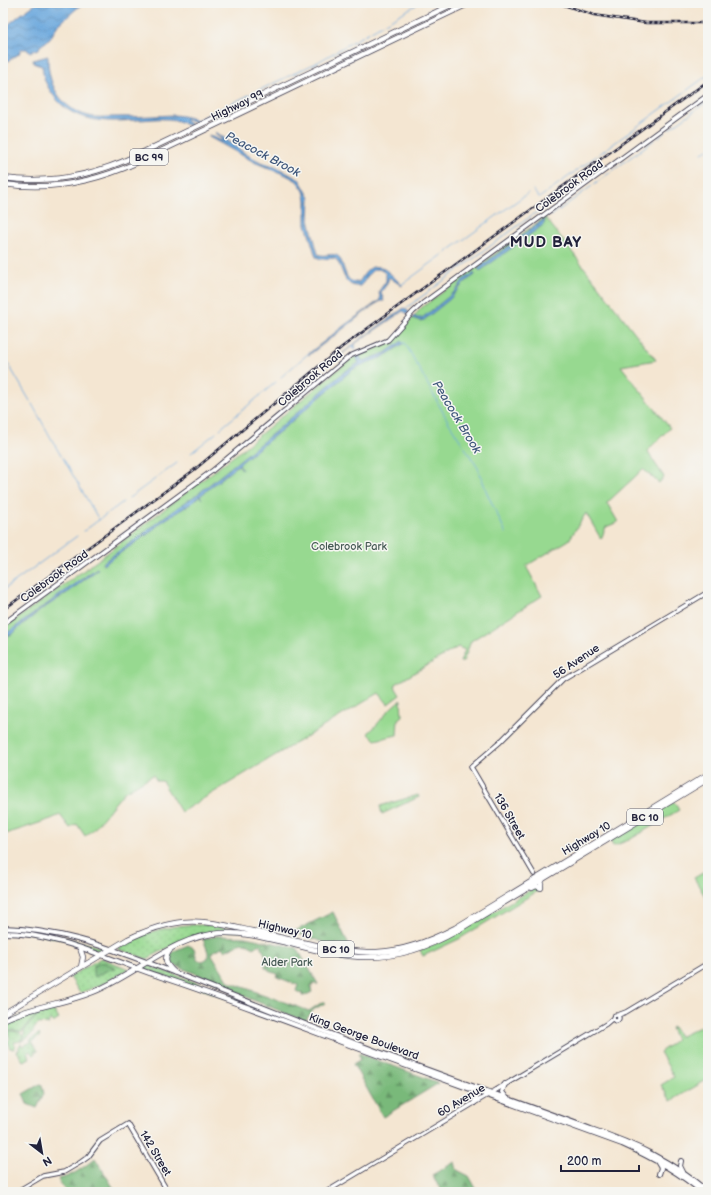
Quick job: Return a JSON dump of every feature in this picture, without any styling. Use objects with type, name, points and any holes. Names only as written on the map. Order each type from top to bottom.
[{"type":"highway","name":"Highway 99","points":[[3,178],[55,180],[86,174],[113,166],[455,3]]},
{"type":"highway","name":"Highway 99","points":[[3,184],[31,187],[56,186],[88,181],[116,172],[470,3]]},
{"type":"highway","name":"Highway 10","points":[[3,1014],[128,939],[157,927],[184,922],[202,922],[224,925],[334,949],[363,952],[389,951],[416,945],[438,937],[708,774]]},
{"type":"highway","name":"Highway 10","points":[[3,1020],[30,1009],[77,998],[94,992],[188,940],[200,936],[221,933],[250,934],[344,956],[366,958],[391,955],[417,949],[438,941],[708,779]]},
{"type":"highway","points":[[532,881],[534,874],[538,875],[566,858],[571,857]]},
{"type":"highway","points":[[80,948],[83,957],[81,967]]},
{"type":"highway","points":[[173,948],[166,956],[166,964],[174,972]]},
{"type":"main road","name":"King George Boulevard","points":[[3,928],[62,935],[110,949],[174,972],[312,1027],[622,1144],[653,1158],[702,1192]]},
{"type":"main road","name":"King George Boulevard","points":[[3,932],[33,936],[80,948],[136,969],[198,989],[472,1089],[508,1098],[620,1138],[659,1157],[683,1172],[708,1192]]},
{"type":"main road","points":[[505,1084],[502,1092],[508,1098]]},
{"type":"main road","points":[[472,1089],[477,1096],[474,1103]]},
{"type":"main road","points":[[653,1158],[661,1168],[659,1174]]},
{"type":"main road","points":[[681,1161],[680,1166],[683,1172]]},
{"type":"street","name":"Colebrook Road","points":[[3,624],[212,471],[350,356],[388,340],[423,303],[708,95]]},
{"type":"street","name":"56 Avenue","points":[[471,767],[498,743],[563,679],[708,592]]},
{"type":"street","name":"136 Street","points":[[471,767],[534,874]]},
{"type":"street","name":"60 Avenue","points":[[326,1192],[606,1024],[614,1019],[614,1015],[619,1016],[708,963]]},
{"type":"street","name":"142 Street","points":[[16,1192],[41,1177],[64,1172],[81,1162],[88,1157],[100,1141],[128,1124],[168,1192]]},
{"type":"green space","name":"Colebrook Park","points":[[545,217],[656,360],[621,366],[670,428],[647,451],[664,477],[659,483],[643,469],[607,503],[618,522],[606,527],[601,539],[586,513],[569,540],[526,566],[542,596],[471,641],[463,662],[460,662],[465,650],[458,647],[394,685],[400,695],[388,704],[379,693],[181,812],[162,781],[157,781],[153,775],[124,792],[93,830],[85,836],[77,824],[70,828],[60,815],[3,835],[3,629],[98,560],[239,452],[353,357],[385,345],[395,339],[421,308]]},
{"type":"green space","points":[[401,700],[402,716],[398,719],[397,735],[375,740],[368,733],[396,703]]},
{"type":"green space","points":[[418,795],[419,797],[382,814],[380,806]]},
{"type":"green space","points":[[674,802],[679,810],[629,840],[613,846],[610,840]]},
{"type":"green space","points":[[708,870],[708,901],[694,878]]},
{"type":"green space","points":[[534,888],[541,889],[459,939],[423,956],[420,950],[449,938]]},
{"type":"green space","points":[[333,912],[349,945],[326,943],[293,932]]},
{"type":"green space","points":[[210,925],[249,932],[221,931],[195,936],[147,959],[118,949],[142,935],[169,927]]},
{"type":"green space","points":[[8,930],[46,934],[106,949],[101,952],[66,940]]},
{"type":"green space","name":"Alder Park","points":[[217,936],[245,937],[297,948],[318,984],[313,984],[311,989],[312,992],[302,996],[302,994],[296,991],[298,985],[277,977],[278,974],[265,968],[265,965],[269,963],[260,944],[253,948],[250,945],[243,943],[225,951],[222,947],[211,953],[229,982],[309,1011],[324,1001],[325,1003],[313,1010],[305,1021],[253,1000],[207,978],[171,964],[170,955],[174,951],[188,945],[194,948],[197,960],[203,961],[208,958],[208,952],[203,939]]},
{"type":"green space","points":[[101,958],[129,969],[103,984],[80,993],[70,977]]},
{"type":"green space","points":[[102,962],[113,966],[116,969],[108,970],[95,977],[93,973],[93,966]]},
{"type":"green space","points":[[147,965],[273,1012],[272,1014],[142,968]]},
{"type":"green space","points":[[47,1009],[54,1011],[59,1019],[53,1023],[51,1020],[48,1022],[49,1024],[44,1023],[37,1025],[29,1037],[20,1042],[24,1038],[24,1032],[28,1026],[38,1015]]},
{"type":"green space","points":[[40,1011],[22,1032],[10,1030],[3,1034],[3,1024],[24,1015]]},
{"type":"green space","points":[[708,1020],[708,1079],[671,1101],[661,1085],[674,1077],[660,1052],[676,1040],[671,1028],[673,1027],[679,1036],[681,1036],[706,1024]]},
{"type":"green space","points":[[8,1032],[19,1032],[23,1036],[20,1041],[14,1042],[14,1049],[10,1048],[7,1042],[10,1039]]},
{"type":"green space","points":[[39,1034],[40,1036],[32,1041],[38,1051],[34,1051],[35,1054],[33,1055],[30,1051],[27,1053],[30,1058],[23,1061],[17,1051],[19,1050],[19,1046],[21,1044],[23,1046],[31,1042],[30,1040]]},
{"type":"green space","points":[[358,1053],[439,1083],[383,1117],[353,1064],[361,1059]]},
{"type":"green space","points":[[40,1084],[42,1085],[44,1094],[37,1108],[27,1104],[23,1094]]},
{"type":"green space","points":[[95,1158],[116,1192],[66,1192],[58,1179],[78,1171]]},
{"type":"green space","points":[[455,1162],[457,1170],[469,1176],[478,1192],[442,1192],[432,1175]]},
{"type":"water","points":[[37,3],[83,3],[57,26],[50,39],[40,46],[39,49],[29,52],[27,49],[22,49],[19,54],[3,64],[3,29]]},
{"type":"water","points":[[48,56],[50,76],[57,94],[63,101],[79,113],[98,117],[174,115],[184,116],[196,120],[198,123],[185,119],[191,125],[190,126],[170,119],[108,121],[83,117],[62,105],[53,95],[45,81],[42,66],[35,64],[33,61]]},
{"type":"water","points":[[216,132],[247,155],[280,169],[300,180],[310,198],[309,220],[318,254],[337,255],[341,260],[348,278],[354,282],[359,282],[368,270],[373,267],[377,267],[386,270],[402,285],[389,277],[387,284],[381,292],[384,301],[374,305],[309,355],[308,354],[345,325],[380,300],[379,291],[386,281],[386,274],[381,270],[374,270],[360,286],[354,286],[350,284],[344,276],[335,258],[321,259],[316,257],[306,224],[306,200],[304,191],[297,181],[256,163],[209,137],[209,135],[224,142],[215,133]]},
{"type":"water","points":[[545,219],[544,224],[539,228],[480,271],[478,269],[483,265]]},
{"type":"water","points":[[474,273],[475,275],[466,281],[466,283],[464,283],[450,299],[424,320],[420,321],[412,318],[414,316],[417,318],[422,318],[452,294],[463,280]]},
{"type":"water","points":[[404,308],[409,312],[408,314],[403,311],[356,343],[356,349],[354,350],[351,347],[331,363],[359,340]]},
{"type":"water","points":[[402,341],[403,344],[383,357],[352,370],[239,464],[242,470],[239,465],[237,466],[200,496],[202,499],[199,496],[192,503],[163,521],[148,534],[103,565],[102,563],[199,493],[277,430],[344,372],[359,363],[356,356],[359,355],[362,361],[364,361],[385,353]]},
{"type":"water","points":[[97,568],[98,569],[70,591],[41,610],[15,632],[3,639],[3,636]]},
{"type":"waterway","points":[[197,120],[318,62],[416,5]]},
{"type":"waterway","points":[[533,190],[539,198],[708,75]]},
{"type":"waterway","points":[[669,129],[708,101]]},
{"type":"waterway","points":[[658,138],[665,132]]},
{"type":"waterway","points":[[551,216],[654,140]]},
{"type":"waterway","points":[[702,153],[708,149]]},
{"type":"waterway","points":[[401,285],[528,193]]},
{"type":"waterway","points":[[405,309],[538,211]]},
{"type":"waterway","name":"Peacock Brook","points":[[402,343],[405,343],[449,423],[478,468],[487,493],[506,533]]},
{"type":"waterway","points":[[281,377],[309,353]]},
{"type":"waterway","points":[[3,355],[30,401]]},
{"type":"waterway","points":[[220,429],[276,382]]},
{"type":"waterway","points":[[32,404],[61,456]]},
{"type":"waterway","points":[[191,453],[216,433]]},
{"type":"waterway","points":[[63,458],[99,520]]},
{"type":"waterway","points":[[129,498],[177,463]]},
{"type":"waterway","points":[[84,531],[123,502]]},
{"type":"waterway","points":[[3,590],[77,536]]},
{"type":"railway","points":[[558,3],[594,15],[646,23],[708,23]]},
{"type":"railway","points":[[3,610],[194,470],[342,347],[708,81]]},
{"type":"district","name":"MUD BAY","points":[[546,242]]}]
